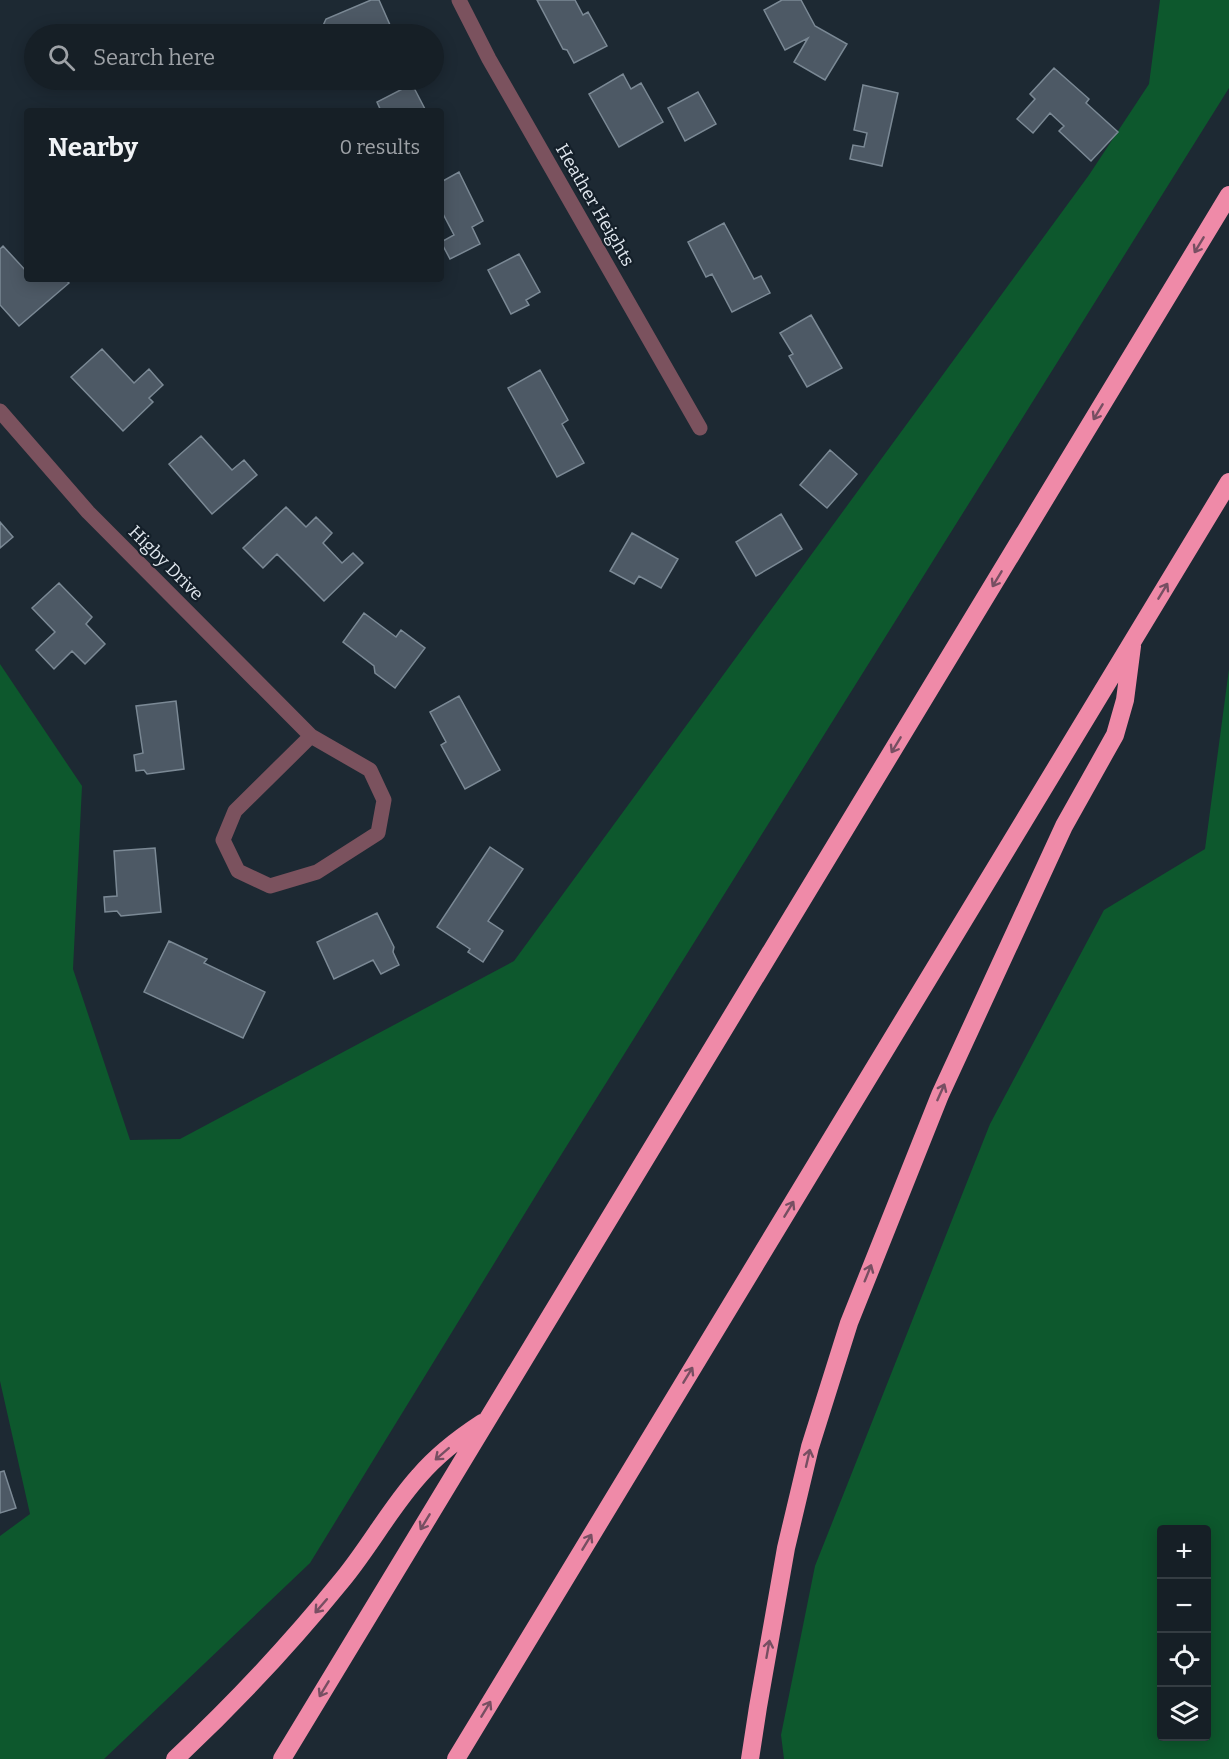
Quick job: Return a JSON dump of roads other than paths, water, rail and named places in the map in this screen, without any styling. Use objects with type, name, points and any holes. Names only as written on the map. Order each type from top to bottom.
[{"type":"highway","points":[[282,1759],[1229,195]]},
{"type":"highway","points":[[456,1759],[1229,482]]},
{"type":"highway","points":[[750,1759],[786,1548],[805,1470],[849,1323],[940,1095],[1064,826],[1115,735],[1125,699],[1133,642]]},
{"type":"highway","points":[[175,1759],[247,1687],[305,1624],[355,1564],[419,1476],[452,1444],[488,1418]]},
{"type":"highway","points":[[758,1707],[762,1759]]},
{"type":"street","name":"Heather Heights","points":[[459,0],[489,59],[700,428]]},
{"type":"street","name":"Higby Drive","points":[[0,411],[88,512],[311,736],[370,770],[384,800],[378,833],[317,872],[270,886],[238,871],[223,840],[235,811],[311,736]]}]
